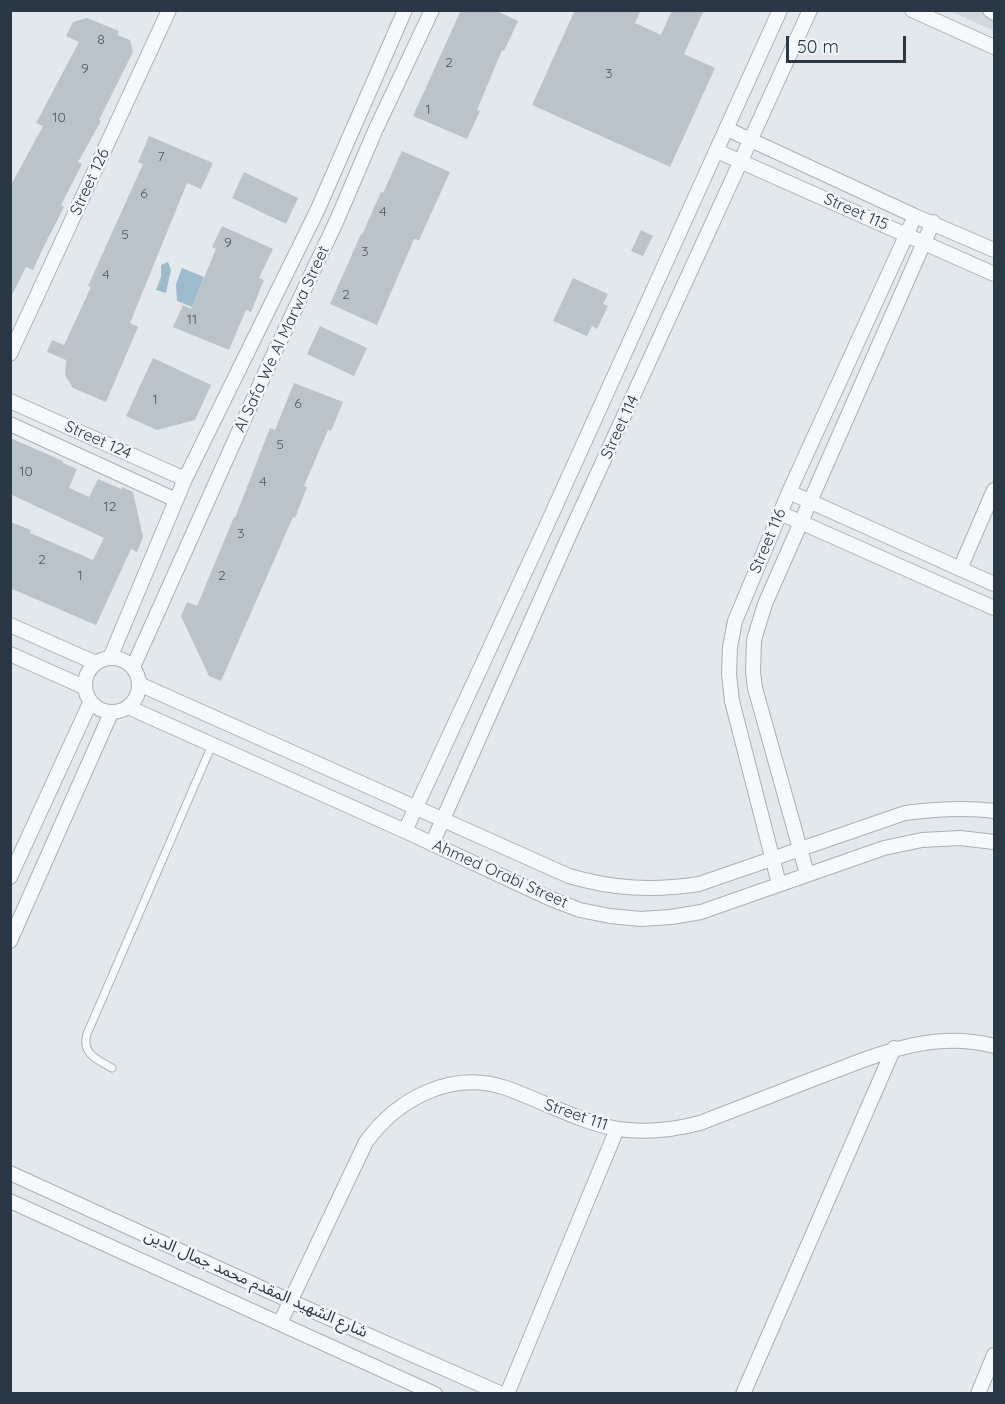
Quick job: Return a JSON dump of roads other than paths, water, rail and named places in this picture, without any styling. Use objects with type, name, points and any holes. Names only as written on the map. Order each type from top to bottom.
[{"type":"street","name":"Street 126","points":[[10,354],[169,10]]},
{"type":"street","name":"Al Safa We Al Marwa Street","points":[[111,658],[185,479],[317,211],[405,10]]},
{"type":"street","name":"Al Safa We Al Marwa Street","points":[[133,668],[270,362],[432,10]]},
{"type":"street","name":"Street 114","points":[[405,831],[545,529],[780,10]]},
{"type":"street","name":"Street 114","points":[[432,844],[568,538],[810,10]]},
{"type":"street","points":[[912,10],[994,47]]},
{"type":"street","points":[[990,10],[994,13]]},
{"type":"street","name":"Street 115","points":[[727,129],[994,250]]},
{"type":"street","name":"Street 115","points":[[717,152],[994,274]]},
{"type":"street","points":[[317,211],[337,220]]},
{"type":"street","name":"Street 116","points":[[779,884],[732,701],[729,674],[730,647],[735,621],[789,492],[915,216]]},
{"type":"street","name":"Street 116","points":[[807,874],[758,704],[753,656],[758,622],[933,222]]},
{"type":"street","name":"Street 124","points":[[10,400],[185,479]]},
{"type":"street","name":"Street 124","points":[[10,424],[176,500]]},
{"type":"street","points":[[960,569],[994,490]]},
{"type":"street","points":[[789,492],[994,584]]},
{"type":"street","points":[[780,513],[994,608]]},
{"type":"street","points":[[545,529],[568,538]]},
{"type":"street","points":[[10,625],[96,663]]},
{"type":"street","points":[[10,654],[84,687]]},
{"type":"street","points":[[111,658],[118,659],[133,668],[139,684],[134,701],[128,707],[111,713],[90,703],[84,687],[85,678],[96,663],[111,658]]},
{"type":"street","name":"Ahmed Orabi Street","points":[[139,684],[569,876],[620,888],[646,890],[699,884],[905,813],[940,808],[974,808],[994,811]]},
{"type":"street","points":[[10,877],[13,862],[90,703]]},
{"type":"street","name":"Ahmed Orabi Street","points":[[128,707],[551,899],[580,910],[610,916],[641,919],[671,918],[701,912],[884,848],[922,840],[960,838],[994,842]]},
{"type":"street","points":[[10,941],[111,713]]},
{"type":"street","points":[[13,862],[39,873]]},
{"type":"street","name":"Street 111","points":[[280,1323],[366,1142],[378,1126],[408,1100],[426,1092],[465,1083],[485,1084],[504,1088],[586,1120],[617,1129],[667,1130],[700,1123],[894,1048],[921,1042],[948,1040],[994,1046]]},
{"type":"street","points":[[743,1394],[894,1048]]},
{"type":"street","points":[[507,1394],[617,1129]]},
{"type":"street","name":"شارع الشهيد المقدم محمد جمال الدين","points":[[10,1173],[290,1301],[502,1394]]},
{"type":"street","name":"شارع الشهيد المقدم محمد جمال الدين","points":[[10,1201],[435,1394]]},
{"type":"street","points":[[978,1394],[994,1355]]},
{"type":"lane","points":[[112,1068],[92,1057],[85,1040],[212,744]]},
{"type":"water","points":[[168,262],[171,270],[166,293],[156,290],[161,277],[161,265]]},
{"type":"water","points":[[182,268],[204,277],[192,307],[177,301],[176,284]]}]
